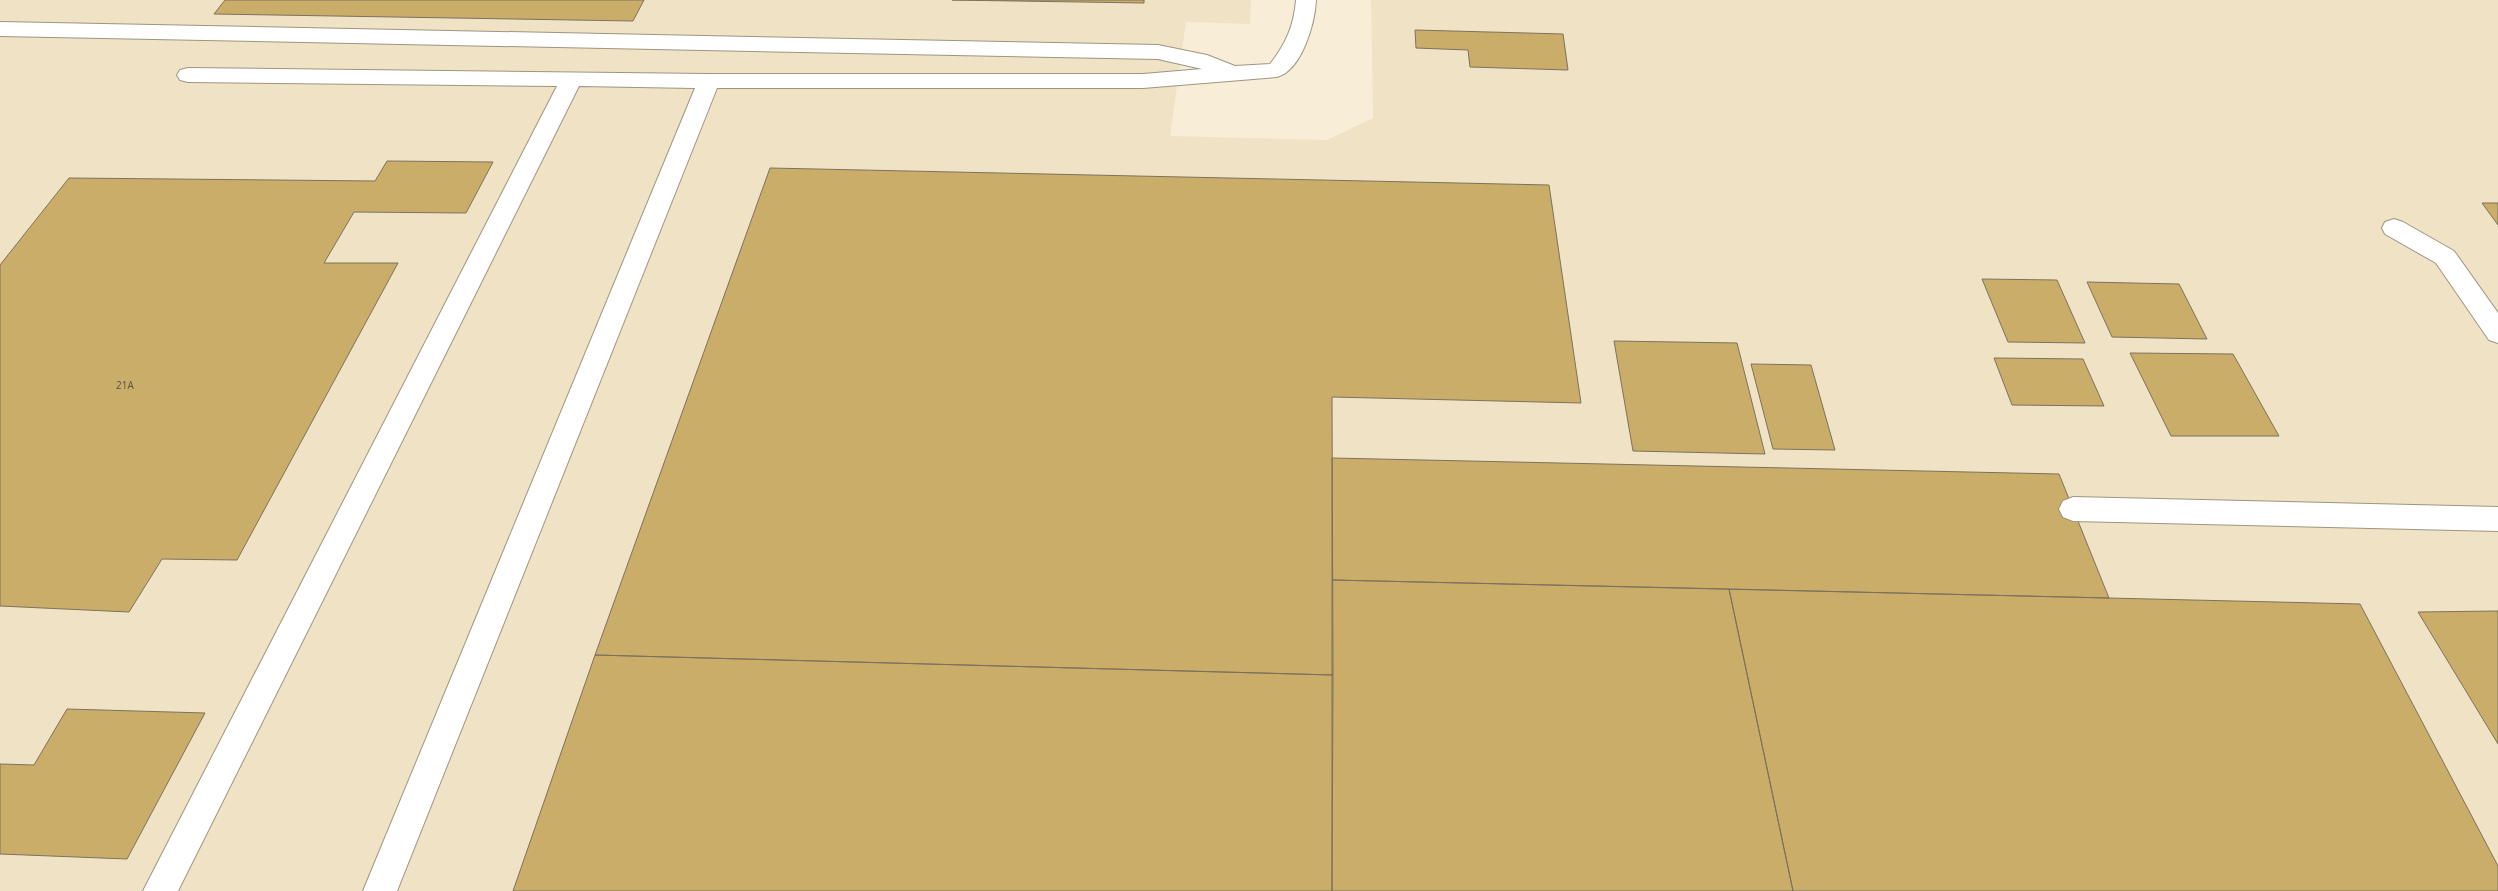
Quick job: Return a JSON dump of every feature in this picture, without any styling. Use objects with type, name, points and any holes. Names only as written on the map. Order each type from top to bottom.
[{"type":"street","points":[[188,75],[709,81],[1143,81],[1277,70],[1291,53],[1301,34],[1306,0]]},
{"type":"street","points":[[3,33],[1158,52],[1199,60],[1234,74]]},
{"type":"street","points":[[160,891],[572,79]]},
{"type":"street","points":[[380,891],[709,81]]},
{"type":"street","points":[[2394,228],[2445,257],[2498,332]]},
{"type":"street","points":[[2073,508],[2498,519]]},
{"type":"shaded area","points":[[0,0],[1251,0],[1250,24],[1186,22],[1170,136],[1327,140],[1373,118],[1371,0],[2498,0],[2498,891],[0,891]]},
{"type":"building","points":[[225,0],[644,0],[633,21],[214,14]]},
{"type":"building","points":[[952,0],[1144,0],[1144,3]]},
{"type":"building","points":[[1415,30],[1563,34],[1568,70],[1470,67],[1468,50],[1416,48]]},
{"type":"building","points":[[387,161],[493,162],[466,213],[354,212],[324,263],[398,263],[237,560],[162,559],[129,612],[0,606],[0,265],[69,178],[375,181]]},
{"type":"building","points":[[770,168],[1549,185],[1581,403],[1332,397],[1333,675],[595,655]]},
{"type":"building","points":[[2482,203],[2498,203],[2498,225]]},
{"type":"building","points":[[1982,279],[2057,280],[2085,343],[2008,342]]},
{"type":"building","points":[[2087,282],[2179,284],[2207,339],[2112,337]]},
{"type":"building","points":[[1614,341],[1737,343],[1765,454],[1633,451]]},
{"type":"building","points":[[2130,353],[2233,354],[2279,436],[2171,436]]},
{"type":"building","points":[[1994,358],[2083,359],[2104,406],[2012,405]]},
{"type":"building","points":[[1751,364],[1811,365],[1835,450],[1773,449]]},
{"type":"building","points":[[1332,458],[2059,474],[2109,598],[1332,580]]},
{"type":"building","points":[[1332,580],[1729,589],[1793,891],[1332,891]]},
{"type":"building","points":[[1729,589],[2360,604],[2498,866],[2498,891],[1793,891]]},
{"type":"building","points":[[2498,611],[2498,744],[2418,612]]},
{"type":"building","points":[[595,655],[1333,675],[1332,891],[513,891]]},
{"type":"building","points":[[67,709],[205,713],[127,859],[0,854],[0,764],[34,765]]}]
